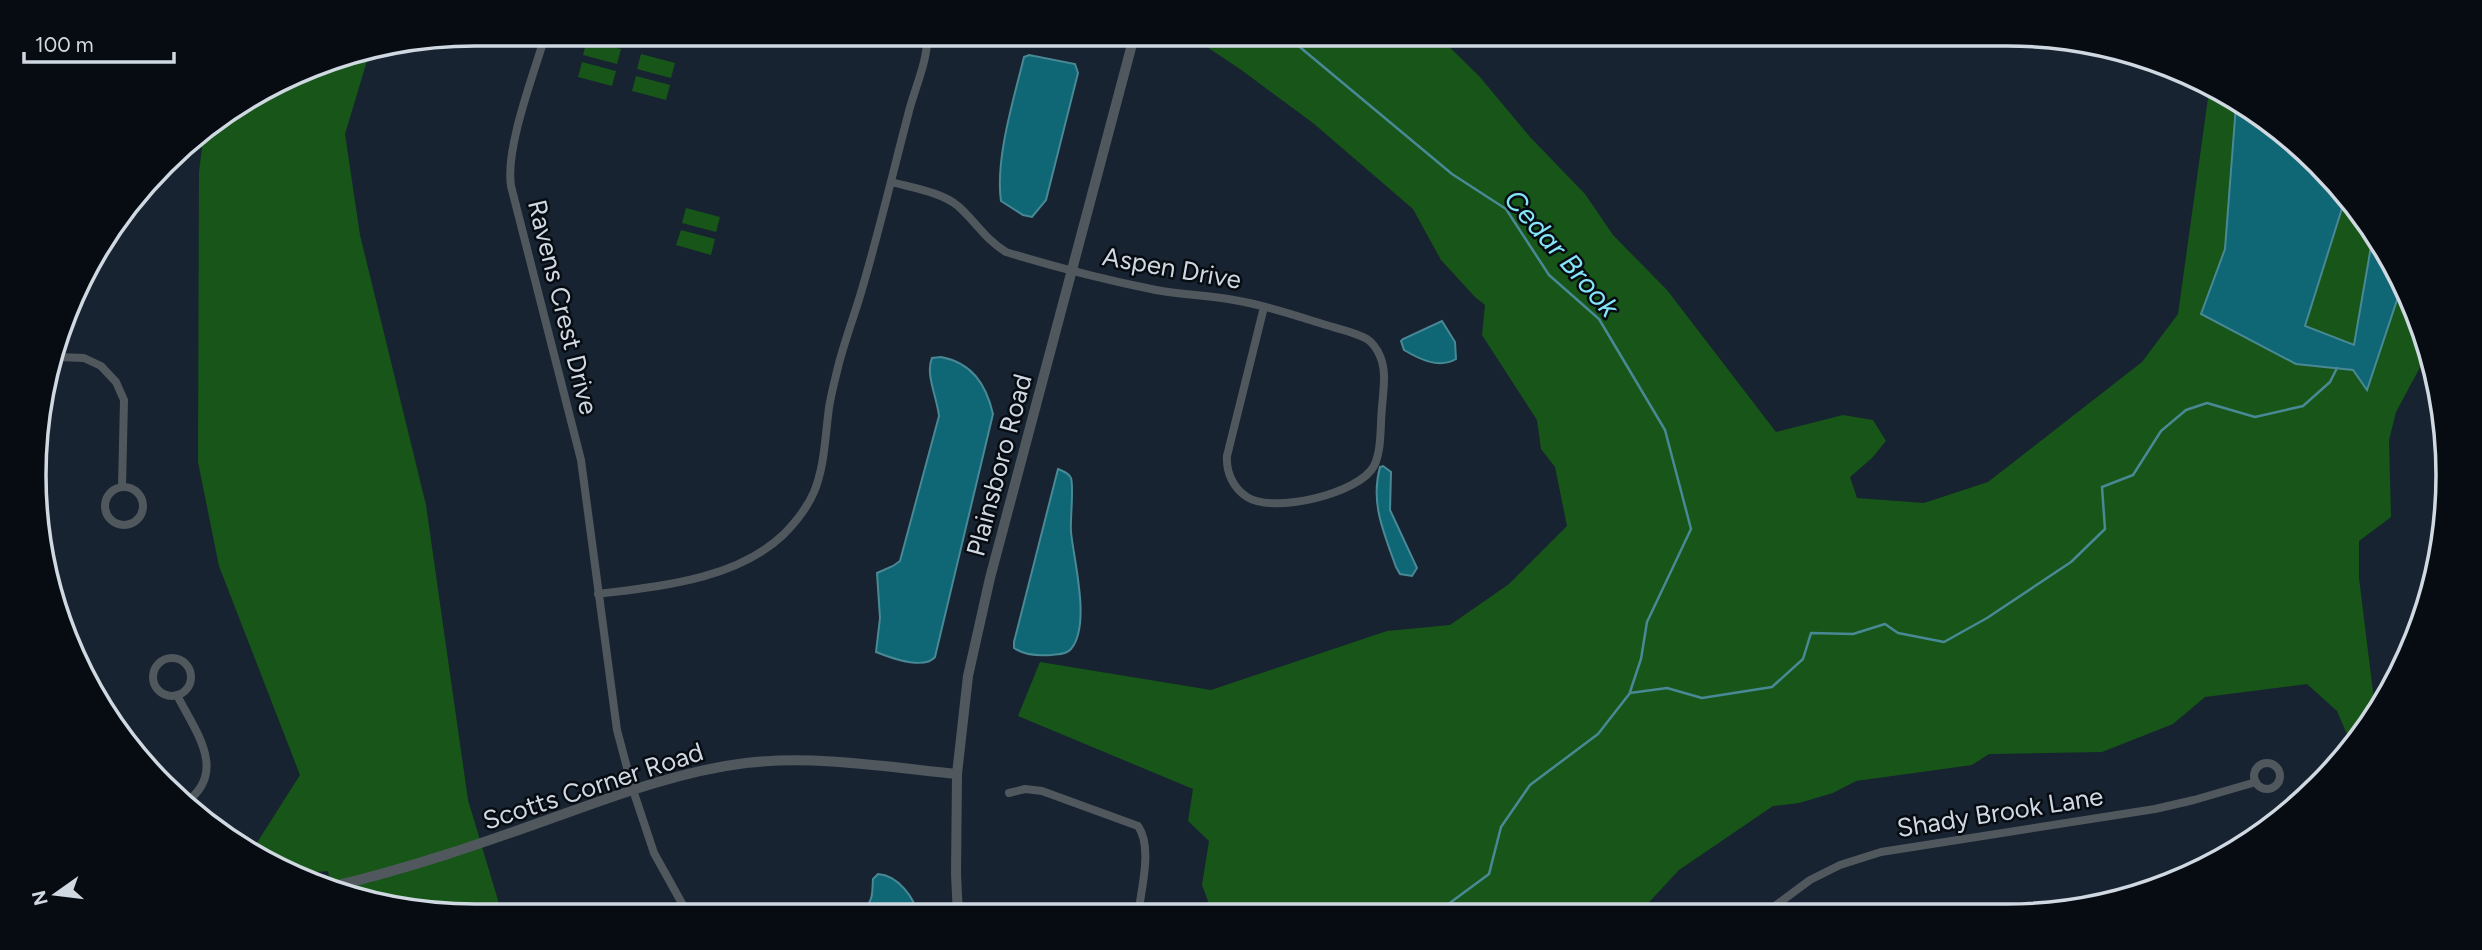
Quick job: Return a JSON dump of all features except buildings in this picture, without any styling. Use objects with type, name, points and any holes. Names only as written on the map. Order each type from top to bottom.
[{"type":"street","name":"Ravens Crest Drive","points":[[542,46],[512,151],[509,174],[516,213],[581,460],[617,730],[632,790],[654,853],[682,904]]},
{"type":"street","points":[[598,594],[665,585],[712,573],[767,547],[801,514],[813,492],[822,464],[829,405],[839,363],[928,46]]},
{"type":"street","name":"Plainsboro Road","points":[[957,904],[957,774],[968,676],[977,631],[1132,46]]},
{"type":"street","points":[[891,182],[946,198],[959,207],[991,243],[1006,252],[1073,270]]},
{"type":"street","name":"Aspen Drive","points":[[1073,270],[1155,290],[1238,300],[1264,307],[1354,334],[1366,339],[1375,347],[1384,373],[1378,449],[1373,466],[1352,486],[1309,499],[1262,502],[1247,497],[1228,474],[1227,456],[1264,307]]},
{"type":"street","points":[[62,357],[84,358],[101,366],[116,382],[124,400],[122,487]]},
{"type":"street","points":[[122,487],[138,493],[143,503],[138,519],[128,525],[112,521],[105,506],[112,491],[122,487]]},
{"type":"street","points":[[170,658],[185,663],[191,675],[187,687],[177,695],[160,691],[154,681],[153,674],[158,664],[170,658]]},
{"type":"street","points":[[177,695],[208,760],[207,773],[197,794],[192,798]]},
{"type":"street","name":"Scotts Corner Road","points":[[343,884],[435,859],[632,790],[708,769],[777,761],[957,774]]},
{"type":"street","name":"Shady Brook Lane","points":[[1778,904],[1840,864],[1881,852],[2155,809],[2256,782]]},
{"type":"street","points":[[1009,793],[1025,789],[1042,791],[1138,826],[1143,833],[1146,849],[1139,904]]},
{"type":"green space","points":[[585,46],[621,49],[617,64],[583,55]]},
{"type":"green space","points":[[1206,46],[1448,46],[1479,76],[1530,137],[1585,194],[1613,235],[1667,290],[1776,432],[1843,415],[1873,420],[1886,441],[1872,458],[1850,477],[1857,498],[1924,503],[1988,482],[2142,362],[2178,314],[2208,96],[2222,103],[2236,111],[2225,249],[2201,315],[2296,364],[2353,370],[2367,389],[2398,298],[2422,364],[2396,412],[2389,440],[2391,517],[2359,541],[2359,578],[2374,698],[2348,736],[2337,711],[2307,684],[2205,697],[2173,724],[2102,752],[1989,754],[1972,765],[1856,781],[1833,793],[1799,803],[1773,806],[1679,870],[1647,904],[1206,904],[1208,901],[1202,885],[1209,841],[1188,821],[1193,789],[1018,716],[1040,662],[1211,690],[1387,631],[1450,625],[1509,584],[1567,526],[1555,467],[1541,449],[1537,420],[1482,335],[1485,305],[1441,260],[1413,209],[1313,123]]},
{"type":"green space","points":[[641,54],[675,63],[671,78],[637,69]]},
{"type":"green space","points":[[368,59],[345,134],[360,235],[426,505],[468,800],[499,904],[447,904],[364,890],[330,879],[328,871],[311,872],[256,844],[300,775],[219,566],[198,462],[199,172],[202,143],[236,118],[311,78]]},
{"type":"green space","points":[[582,62],[616,71],[612,86],[578,77]]},
{"type":"green space","points":[[636,76],[670,85],[666,100],[632,91]]},
{"type":"green space","points":[[2342,207],[2371,247],[2354,345],[2305,326]]},
{"type":"green space","points":[[686,208],[720,217],[716,232],[682,223]]},
{"type":"green space","points":[[681,230],[715,239],[711,255],[676,245]]},
{"type":"water","points":[[1029,55],[1075,64],[1078,73],[1046,200],[1032,217],[1023,215],[1001,201],[1000,184],[1003,148],[1011,110],[1024,57]]},
{"type":"water","points":[[2236,111],[2290,152],[2311,171],[2342,207],[2305,326],[2354,345],[2371,247],[2392,285],[2398,298],[2367,390],[2353,370],[2296,364],[2201,314],[2225,249]]},
{"type":"water","points":[[1442,321],[1455,342],[1456,359],[1436,363],[1404,350],[1401,341],[1403,339]]},
{"type":"water","points":[[941,357],[961,364],[976,376],[982,384],[993,414],[935,657],[930,661],[915,663],[876,652],[880,618],[877,573],[900,561],[939,416],[930,364],[932,358]]},
{"type":"water","points":[[1383,466],[1391,472],[1390,510],[1417,568],[1412,576],[1400,574],[1396,567],[1380,518],[1377,480],[1380,467]]},
{"type":"water","points":[[1058,469],[1069,475],[1072,483],[1071,532],[1080,593],[1080,625],[1077,638],[1069,651],[1051,655],[1031,654],[1014,648],[1014,642]]},
{"type":"water","points":[[878,874],[892,878],[904,889],[914,904],[868,904],[872,896],[873,879]]},
{"type":"waterway","name":"Cedar Brook","points":[[1299,46],[1452,174],[1506,209],[1549,275],[1599,319],[1665,430],[1691,529],[1647,622],[1641,659],[1630,692]]},
{"type":"waterway","points":[[1448,904],[1489,874],[1501,827],[1530,785],[1598,734],[1630,693],[1667,688],[1702,698],[1772,687],[1803,659],[1811,633],[1853,634],[1885,624],[1898,633],[1944,642],[1987,618],[2071,562],[2105,529],[2102,487],[2133,475],[2161,431],[2186,410],[2207,403],[2255,417],[2303,406],[2330,382],[2337,368]]}]
